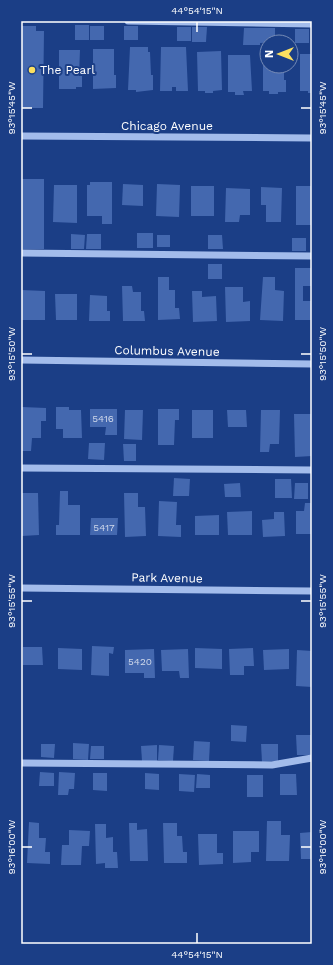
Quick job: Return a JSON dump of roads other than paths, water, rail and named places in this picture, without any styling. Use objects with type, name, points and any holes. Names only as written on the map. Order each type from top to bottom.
[{"type":"street","points":[[128,21],[312,24]]},
{"type":"street","name":"Chicago Avenue","points":[[21,136],[312,138]]},
{"type":"street","points":[[21,253],[312,256]]},
{"type":"street","name":"Columbus Avenue","points":[[21,360],[312,364]]},
{"type":"street","points":[[21,468],[312,470]]},
{"type":"street","name":"Park Avenue","points":[[21,588],[312,591]]},
{"type":"street","points":[[21,763],[272,765],[312,758]]},
{"type":"place","name":"The Pearl","points":[[32,70]]}]
